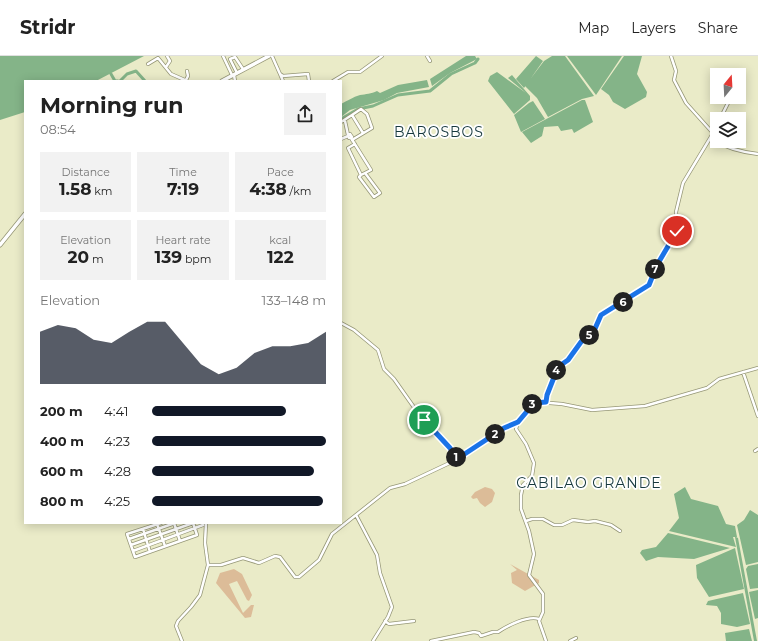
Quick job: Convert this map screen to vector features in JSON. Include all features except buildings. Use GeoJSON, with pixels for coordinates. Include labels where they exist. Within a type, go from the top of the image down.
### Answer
{"type":"FeatureCollection","features":[{"type":"Feature","properties":{"kind":"main road"},"geometry":{"type":"LineString","coordinates":[[224,80],[261,58],[271,56]]}},
{"type":"Feature","properties":{"kind":"main road"},"geometry":{"type":"LineString","coordinates":[[0,245],[24,215]]}},
{"type":"Feature","properties":{"kind":"street"},"geometry":{"type":"LineString","coordinates":[[166,68],[170,61],[167,56]]}},
{"type":"Feature","properties":{"kind":"street"},"geometry":{"type":"LineString","coordinates":[[224,56],[234,74]]}},
{"type":"Feature","properties":{"kind":"street"},"geometry":{"type":"LineString","coordinates":[[271,56],[283,80]]}},
{"type":"Feature","properties":{"kind":"street"},"geometry":{"type":"LineString","coordinates":[[335,80],[348,72],[360,72],[382,56]]}},
{"type":"Feature","properties":{"kind":"street"},"geometry":{"type":"LineString","coordinates":[[427,56],[430,61]]}},
{"type":"Feature","properties":{"kind":"street"},"geometry":{"type":"LineString","coordinates":[[671,56],[676,71],[674,80],[686,103],[710,130]]}},
{"type":"Feature","properties":{"kind":"street"},"geometry":{"type":"LineString","coordinates":[[235,80],[230,59],[235,57],[243,70]]}},
{"type":"Feature","properties":{"kind":"street"},"geometry":{"type":"LineString","coordinates":[[148,64],[158,58],[172,76],[183,80]]}},
{"type":"Feature","properties":{"kind":"street"},"geometry":{"type":"LineString","coordinates":[[186,80],[188,76],[187,71]]}},
{"type":"Feature","properties":{"kind":"street"},"geometry":{"type":"LineString","coordinates":[[280,74],[284,76],[308,74],[309,80]]}},
{"type":"Feature","properties":{"kind":"street"},"geometry":{"type":"LineString","coordinates":[[342,139],[350,137],[363,133],[372,128],[367,114],[361,109],[343,121],[350,137],[371,170],[361,175]]}},
{"type":"Feature","properties":{"kind":"street"},"geometry":{"type":"LineString","coordinates":[[352,115],[363,133]]}},
{"type":"Feature","properties":{"kind":"street"},"geometry":{"type":"LineString","coordinates":[[546,402],[547,395],[558,367],[568,360],[581,342],[594,331],[601,315],[651,282],[657,265],[677,231],[676,212],[683,183],[710,141]]}},
{"type":"Feature","properties":{"kind":"street"},"geometry":{"type":"LineString","coordinates":[[355,144],[348,148],[361,175],[360,177],[374,197],[380,193],[365,173]]}},
{"type":"Feature","properties":{"kind":"street"},"geometry":{"type":"LineString","coordinates":[[729,148],[740,152],[758,154]]}},
{"type":"Feature","properties":{"kind":"street"},"geometry":{"type":"LineString","coordinates":[[342,324],[354,330],[378,350],[384,369],[394,379],[418,413],[450,448],[457,459]]}},
{"type":"Feature","properties":{"kind":"street"},"geometry":{"type":"LineString","coordinates":[[546,641],[539,619],[543,612],[544,597],[542,591],[528,574],[534,554],[521,509],[521,492],[523,485],[532,476],[533,460],[516,429],[518,422],[534,403],[546,402],[592,410],[645,406],[707,388],[719,379],[758,368]]}},
{"type":"Feature","properties":{"kind":"street"},"geometry":{"type":"LineString","coordinates":[[744,372],[758,416]]}},
{"type":"Feature","properties":{"kind":"street"},"geometry":{"type":"LineString","coordinates":[[208,565],[221,565],[243,558],[259,563],[276,556],[280,557],[297,578],[319,560],[330,536],[390,488],[405,484],[457,459],[504,428],[518,422]]}},
{"type":"Feature","properties":{"kind":"street"},"geometry":{"type":"LineString","coordinates":[[504,428],[516,429]]}},
{"type":"Feature","properties":{"kind":"street"},"geometry":{"type":"LineString","coordinates":[[754,452],[758,449]]}},
{"type":"Feature","properties":{"kind":"street"},"geometry":{"type":"LineString","coordinates":[[356,516],[377,555],[380,573],[392,607],[373,641]]}},
{"type":"Feature","properties":{"kind":"street"},"geometry":{"type":"LineString","coordinates":[[526,522],[532,518],[544,520],[554,525],[562,525],[573,520],[588,522],[595,521],[611,525],[620,531]]}},
{"type":"Feature","properties":{"kind":"street"},"geometry":{"type":"LineString","coordinates":[[165,546],[159,529],[159,524],[127,534],[135,557],[197,535],[193,524]]}},
{"type":"Feature","properties":{"kind":"street"},"geometry":{"type":"LineString","coordinates":[[129,539],[172,524]]}},
{"type":"Feature","properties":{"kind":"street"},"geometry":{"type":"LineString","coordinates":[[174,524],[180,541]]}},
{"type":"Feature","properties":{"kind":"street"},"geometry":{"type":"LineString","coordinates":[[131,545],[190,524]]}},
{"type":"Feature","properties":{"kind":"street"},"geometry":{"type":"LineString","coordinates":[[133,550],[148,546],[204,524],[208,565],[200,595],[178,621],[176,626],[182,641]]}},
{"type":"Feature","properties":{"kind":"street"},"geometry":{"type":"LineString","coordinates":[[143,529],[150,552]]}},
{"type":"Feature","properties":{"kind":"street"},"geometry":{"type":"LineString","coordinates":[[431,641],[474,632],[481,636],[498,632],[534,617],[539,619]]}},
{"type":"Feature","properties":{"kind":"street"},"geometry":{"type":"LineString","coordinates":[[385,621],[389,624],[414,621]]}},
{"type":"Feature","properties":{"kind":"street"},"geometry":{"type":"LineString","coordinates":[[570,641],[576,638]]}},
{"type":"Feature","properties":{"kind":"shaded area"},"geometry":{"type":"Polygon","coordinates":[[[0,56],[144,56],[98,80],[24,80],[24,112],[0,120],[0,56]]]}},
{"type":"Feature","properties":{"kind":"shaded area"},"geometry":{"type":"Polygon","coordinates":[[[466,56],[475,56],[477,59],[450,73],[432,86],[430,79],[466,56]]]}},
{"type":"Feature","properties":{"kind":"shaded area"},"geometry":{"type":"Polygon","coordinates":[[[536,56],[543,61],[524,88],[516,79],[536,56]]]}},
{"type":"Feature","properties":{"kind":"shaded area"},"geometry":{"type":"Polygon","coordinates":[[[552,56],[565,56],[594,96],[582,99],[548,117],[537,98],[525,86],[544,61],[552,56]]]}},
{"type":"Feature","properties":{"kind":"shaded area"},"geometry":{"type":"Polygon","coordinates":[[[567,56],[622,56],[596,95],[567,56]]]}},
{"type":"Feature","properties":{"kind":"shaded area"},"geometry":{"type":"Polygon","coordinates":[[[624,56],[642,56],[637,74],[647,92],[646,97],[625,109],[613,102],[609,95],[601,89],[624,56]]]}},
{"type":"Feature","properties":{"kind":"shaded area"},"geometry":{"type":"Polygon","coordinates":[[[497,72],[526,93],[508,78],[512,75],[530,96],[530,100],[514,114],[488,81],[490,76],[497,72]]]}},
{"type":"Feature","properties":{"kind":"shaded area"},"geometry":{"type":"Polygon","coordinates":[[[427,80],[429,87],[397,93],[384,100],[350,110],[342,116],[342,104],[360,95],[377,91],[380,93],[398,85],[427,80]]]}},
{"type":"Feature","properties":{"kind":"shaded area"},"geometry":{"type":"Polygon","coordinates":[[[582,100],[585,100],[593,122],[574,133],[572,129],[561,131],[558,126],[544,127],[542,136],[531,143],[522,132],[582,100]]]}},
{"type":"Feature","properties":{"kind":"shaded area"},"geometry":{"type":"Polygon","coordinates":[[[533,101],[545,119],[521,132],[514,115],[533,101]]]}},
{"type":"Feature","properties":{"kind":"shaded area"},"geometry":{"type":"Polygon","coordinates":[[[485,487],[492,489],[495,493],[492,502],[485,507],[477,498],[473,499],[471,497],[475,492],[485,487]]]}},
{"type":"Feature","properties":{"kind":"shaded area"},"geometry":{"type":"Polygon","coordinates":[[[685,487],[691,499],[718,506],[726,524],[735,526],[757,641],[754,641],[735,537],[733,537],[736,547],[669,531],[679,518],[674,494],[685,487]]]}},
{"type":"Feature","properties":{"kind":"shaded area"},"geometry":{"type":"Polygon","coordinates":[[[750,510],[758,515],[758,562],[746,565],[737,525],[744,520],[750,510]]]}},
{"type":"Feature","properties":{"kind":"shaded area"},"geometry":{"type":"Polygon","coordinates":[[[668,533],[730,548],[694,559],[658,557],[646,561],[640,553],[642,550],[656,547],[668,533]]]}},
{"type":"Feature","properties":{"kind":"shaded area"},"geometry":{"type":"Polygon","coordinates":[[[735,548],[744,589],[709,597],[697,578],[696,565],[735,548]]]}},
{"type":"Feature","properties":{"kind":"shaded area"},"geometry":{"type":"Polygon","coordinates":[[[510,564],[539,580],[539,583],[525,591],[512,583],[511,573],[517,570],[510,564]]]}},
{"type":"Feature","properties":{"kind":"shaded area"},"geometry":{"type":"Polygon","coordinates":[[[758,564],[758,588],[750,589],[746,569],[748,566],[758,564]]]}},
{"type":"Feature","properties":{"kind":"shaded area"},"geometry":{"type":"Polygon","coordinates":[[[234,569],[242,574],[252,595],[249,601],[247,600],[237,581],[229,584],[243,613],[251,605],[254,605],[251,617],[245,618],[216,583],[220,573],[234,569]]]}},
{"type":"Feature","properties":{"kind":"shaded area"},"geometry":{"type":"Polygon","coordinates":[[[758,590],[758,618],[755,619],[749,592],[758,590]]]}},
{"type":"Feature","properties":{"kind":"shaded area"},"geometry":{"type":"Polygon","coordinates":[[[743,593],[750,624],[737,627],[721,624],[721,613],[717,606],[706,605],[708,601],[743,593]]]}},
{"type":"Feature","properties":{"kind":"shaded area"},"geometry":{"type":"Polygon","coordinates":[[[749,629],[752,641],[726,641],[725,633],[749,629]]]}},
{"type":"Feature","properties":{"kind":"waterway"},"geometry":{"type":"LineString","coordinates":[[342,118],[358,109],[373,106],[398,95],[430,91],[451,74],[475,63],[478,59]]}},
{"type":"Feature","properties":{"kind":"waterway"},"geometry":{"type":"LineString","coordinates":[[121,80],[127,74],[136,71],[144,80]]}},
{"type":"Feature","properties":{"kind":"waterway"},"geometry":{"type":"LineString","coordinates":[[111,74],[114,80]]}},
{"type":"Feature","properties":{"kind":"district","name":"BAROSBOS"},"geometry":{"type":"Point","coordinates":[439,132]}},
{"type":"Feature","properties":{"kind":"district","name":"CABILAO GRANDE"},"geometry":{"type":"Point","coordinates":[589,483]}},
{"type":"Feature","properties":{"kind":"route"},"geometry":{"type":"LineString","coordinates":[[424,420],[453,451],[457,459],[470,453],[504,428],[518,422],[534,403],[546,402],[547,395],[558,367],[568,360],[581,342],[594,331],[601,315],[649,285],[657,265],[677,231]]}}]}
